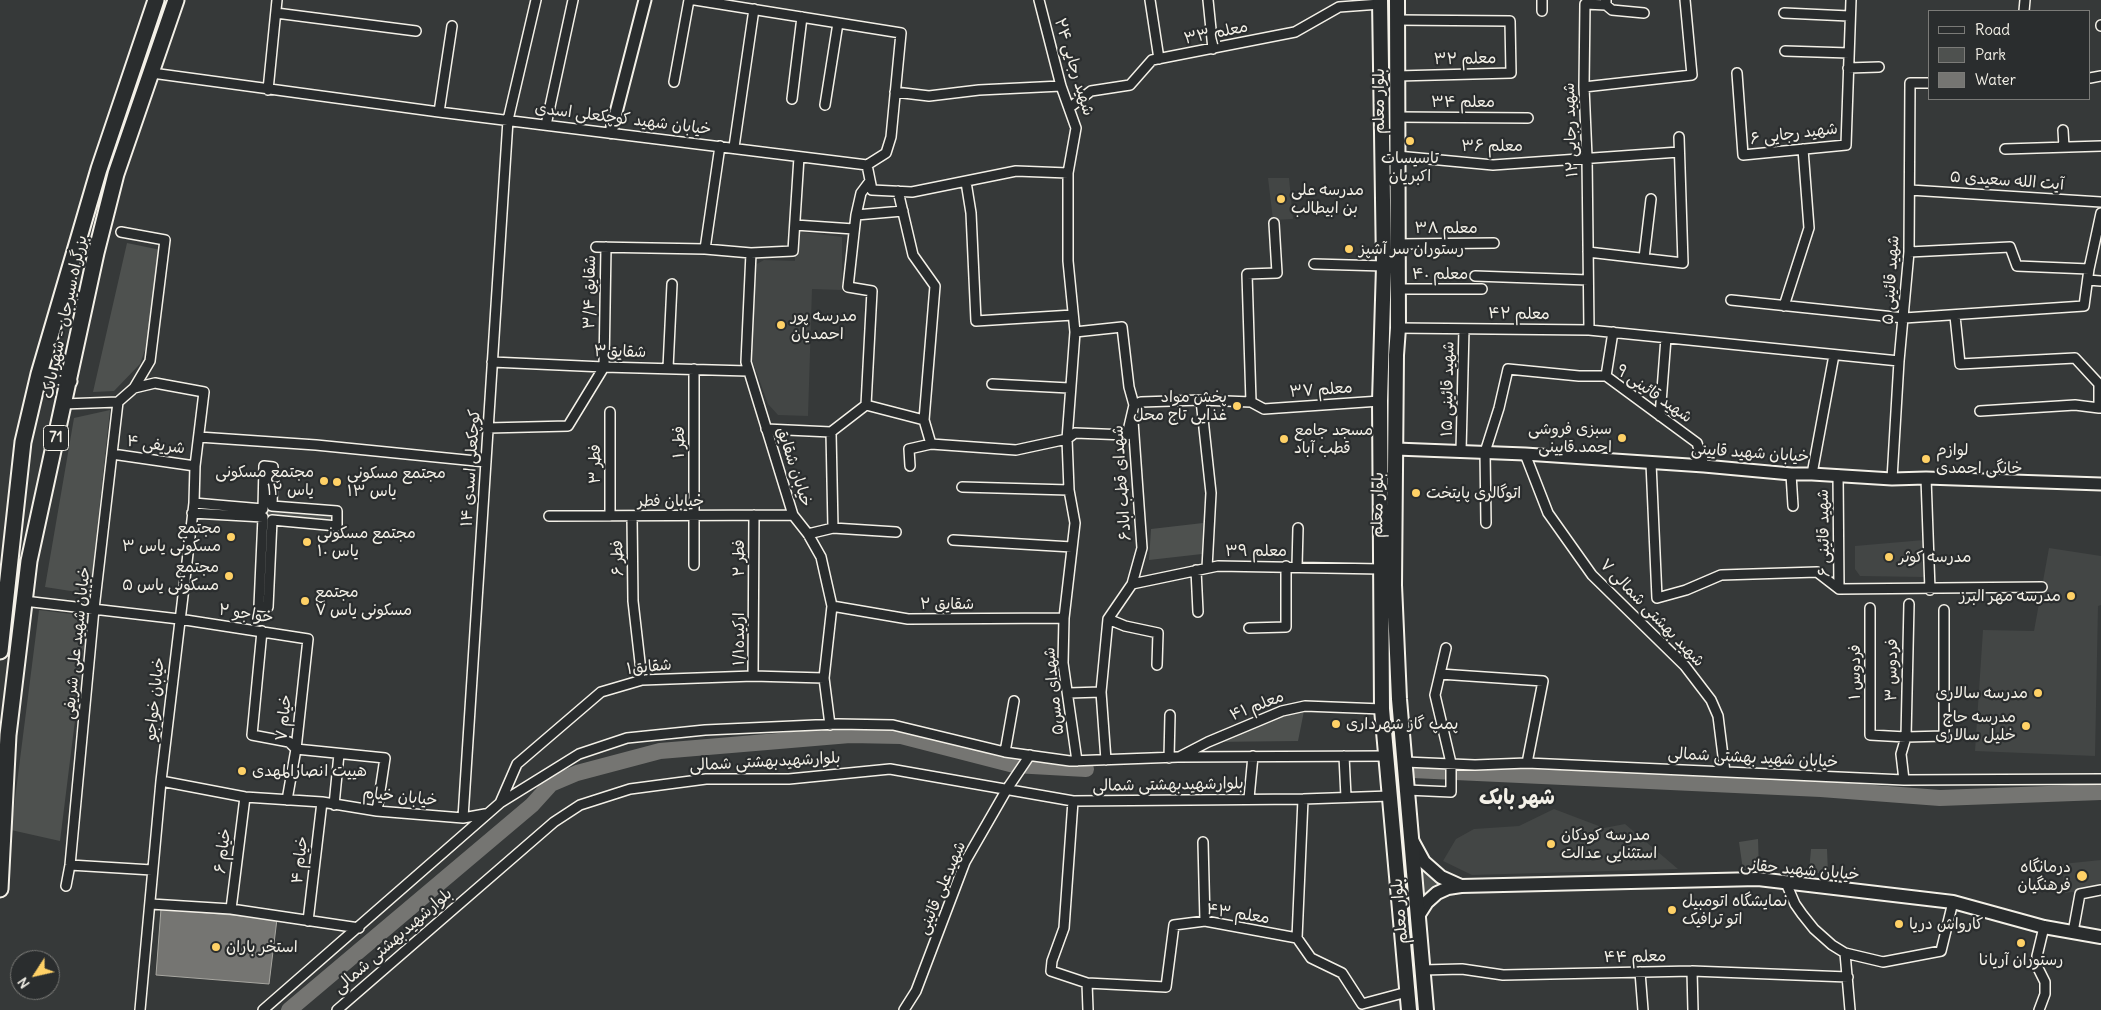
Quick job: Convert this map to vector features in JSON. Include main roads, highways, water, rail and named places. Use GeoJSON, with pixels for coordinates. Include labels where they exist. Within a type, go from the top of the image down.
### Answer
{"type":"FeatureCollection","features":[{"type":"Feature","properties":{"kind":"highway","name":"بزرگراه سیرجان - شهر بابک"},"geometry":{"type":"LineString","coordinates":[[0,651],[23,442],[39,374],[98,169],[156,0]]}},
{"type":"Feature","properties":{"kind":"highway","name":"بزرگراه سیرجان - شهر بابک"},"geometry":{"type":"LineString","coordinates":[[0,889],[8,735],[29,561],[96,253],[116,174],[176,0]]}},
{"type":"Feature","properties":{"kind":"highway"},"geometry":{"type":"LineString","coordinates":[[39,374],[69,380]]}},
{"type":"Feature","properties":{"kind":"main road","name":"بلوار معلم"},"geometry":{"type":"LineString","coordinates":[[1396,0],[1398,244],[1396,449],[1382,708],[1409,1010]]}},
{"type":"Feature","properties":{"kind":"main road","name":"بلوار معلم"},"geometry":{"type":"LineString","coordinates":[[1380,2],[1384,266],[1380,401],[1381,569],[1388,585],[1426,1010]]}},
{"type":"Feature","properties":{"kind":"main road"},"geometry":{"type":"LineString","coordinates":[[1382,357],[1396,355]]}},
{"type":"Feature","properties":{"kind":"main road"},"geometry":{"type":"LineString","coordinates":[[1412,840],[1424,862],[1441,877],[1461,886]]}},
{"type":"Feature","properties":{"kind":"main road","name":"خیابان شهید حقانی"},"geometry":{"type":"LineString","coordinates":[[1461,886],[1758,879],[1953,902],[2044,927],[2101,937]]}},
{"type":"Feature","properties":{"kind":"main road"},"geometry":{"type":"LineString","coordinates":[[1418,916],[1427,902],[1437,894],[1448,888],[1461,886]]}},
{"type":"Feature","properties":{"kind":"water","name":"استخر باران"},"geometry":{"type":"Polygon","coordinates":[[[161,909],[277,919],[269,984],[156,975],[161,909]]]}},
{"type":"Feature","properties":{"kind":"waterway"},"geometry":{"type":"LineString","coordinates":[[289,1010],[532,805],[551,784],[577,773],[660,751],[850,735],[901,736],[1014,765],[1086,769]]}},
{"type":"Feature","properties":{"kind":"waterway"},"geometry":{"type":"LineString","coordinates":[[1413,770],[1821,789],[1940,798],[2101,792]]}},
{"type":"Feature","properties":{"kind":"place","name":"تاسیسات اکبریان"},"geometry":{"type":"Point","coordinates":[1410,141]}},
{"type":"Feature","properties":{"kind":"place","name":"مدرسه علی بن ابیطالب"},"geometry":{"type":"Point","coordinates":[1281,199]}},
{"type":"Feature","properties":{"kind":"place","name":"رستوران سر آشپز"},"geometry":{"type":"Point","coordinates":[1349,249]}},
{"type":"Feature","properties":{"kind":"place","name":"مدرسه پور احمدیان"},"geometry":{"type":"Point","coordinates":[781,325]}},
{"type":"Feature","properties":{"kind":"place","name":"پخش مواد غذایی تاج محل"},"geometry":{"type":"Point","coordinates":[1237,406]}},
{"type":"Feature","properties":{"kind":"place","name":"سبزی فروشی احمد قایینی"},"geometry":{"type":"Point","coordinates":[1622,438]}},
{"type":"Feature","properties":{"kind":"place","name":"مسجد جامع قطب آباد"},"geometry":{"type":"Point","coordinates":[1284,439]}},
{"type":"Feature","properties":{"kind":"place","name":"لوازم خانگی احمدی"},"geometry":{"type":"Point","coordinates":[1926,459]}},
{"type":"Feature","properties":{"kind":"place","name":"مجتمع مسکونی یاس ۱۲"},"geometry":{"type":"Point","coordinates":[324,481]}},
{"type":"Feature","properties":{"kind":"place","name":"مجتمع مسکونی یاس ۱۳"},"geometry":{"type":"Point","coordinates":[337,482]}},
{"type":"Feature","properties":{"kind":"place","name":"اتوگالری پایتخت"},"geometry":{"type":"Point","coordinates":[1416,493]}},
{"type":"Feature","properties":{"kind":"place","name":"مجتمع مسکونی یاس ۳"},"geometry":{"type":"Point","coordinates":[231,537]}},
{"type":"Feature","properties":{"kind":"place","name":"مجتمع مسکونی یاس ۱۰"},"geometry":{"type":"Point","coordinates":[307,542]}},
{"type":"Feature","properties":{"kind":"place","name":"مدرسه کوثر"},"geometry":{"type":"Point","coordinates":[1889,557]}},
{"type":"Feature","properties":{"kind":"place","name":"مجتمع مسکونی یاس ۵"},"geometry":{"type":"Point","coordinates":[229,576]}},
{"type":"Feature","properties":{"kind":"place","name":"مدرسه مهر البرز"},"geometry":{"type":"Point","coordinates":[2071,596]}},
{"type":"Feature","properties":{"kind":"place","name":"مجتمع مسکونی یاس ۷"},"geometry":{"type":"Point","coordinates":[305,601]}},
{"type":"Feature","properties":{"kind":"place","name":"مدرسه سالاری"},"geometry":{"type":"Point","coordinates":[2038,693]}},
{"type":"Feature","properties":{"kind":"place","name":"پمپ گاز شهرداری"},"geometry":{"type":"Point","coordinates":[1336,724]}},
{"type":"Feature","properties":{"kind":"place","name":"مدرسه حاج خلیل سالاری"},"geometry":{"type":"Point","coordinates":[2026,726]}},
{"type":"Feature","properties":{"kind":"place","name":"هییت انصارالمهدی"},"geometry":{"type":"Point","coordinates":[242,771]}},
{"type":"Feature","properties":{"kind":"place","name":"مدرسه کودکان استثنایی عدالت"},"geometry":{"type":"Point","coordinates":[1551,844]}},
{"type":"Feature","properties":{"kind":"place","name":"درمانگاه فرهنگیان"},"geometry":{"type":"Point","coordinates":[2082,876]}},
{"type":"Feature","properties":{"kind":"place","name":"نمایشگاه اتومبیل اتو ترافیک"},"geometry":{"type":"Point","coordinates":[1672,910]}},
{"type":"Feature","properties":{"kind":"place","name":"کارواش دریا"},"geometry":{"type":"Point","coordinates":[1899,924]}},
{"type":"Feature","properties":{"kind":"place","name":"رستوران آریانا"},"geometry":{"type":"Point","coordinates":[2021,943]}},
{"type":"Feature","properties":{"kind":"place","name":"استخر باران"},"geometry":{"type":"Point","coordinates":[216,947]}},
{"type":"Feature","properties":{"kind":"district","name":"شهر بابک"},"geometry":{"type":"Point","coordinates":[1517,798]}}]}
